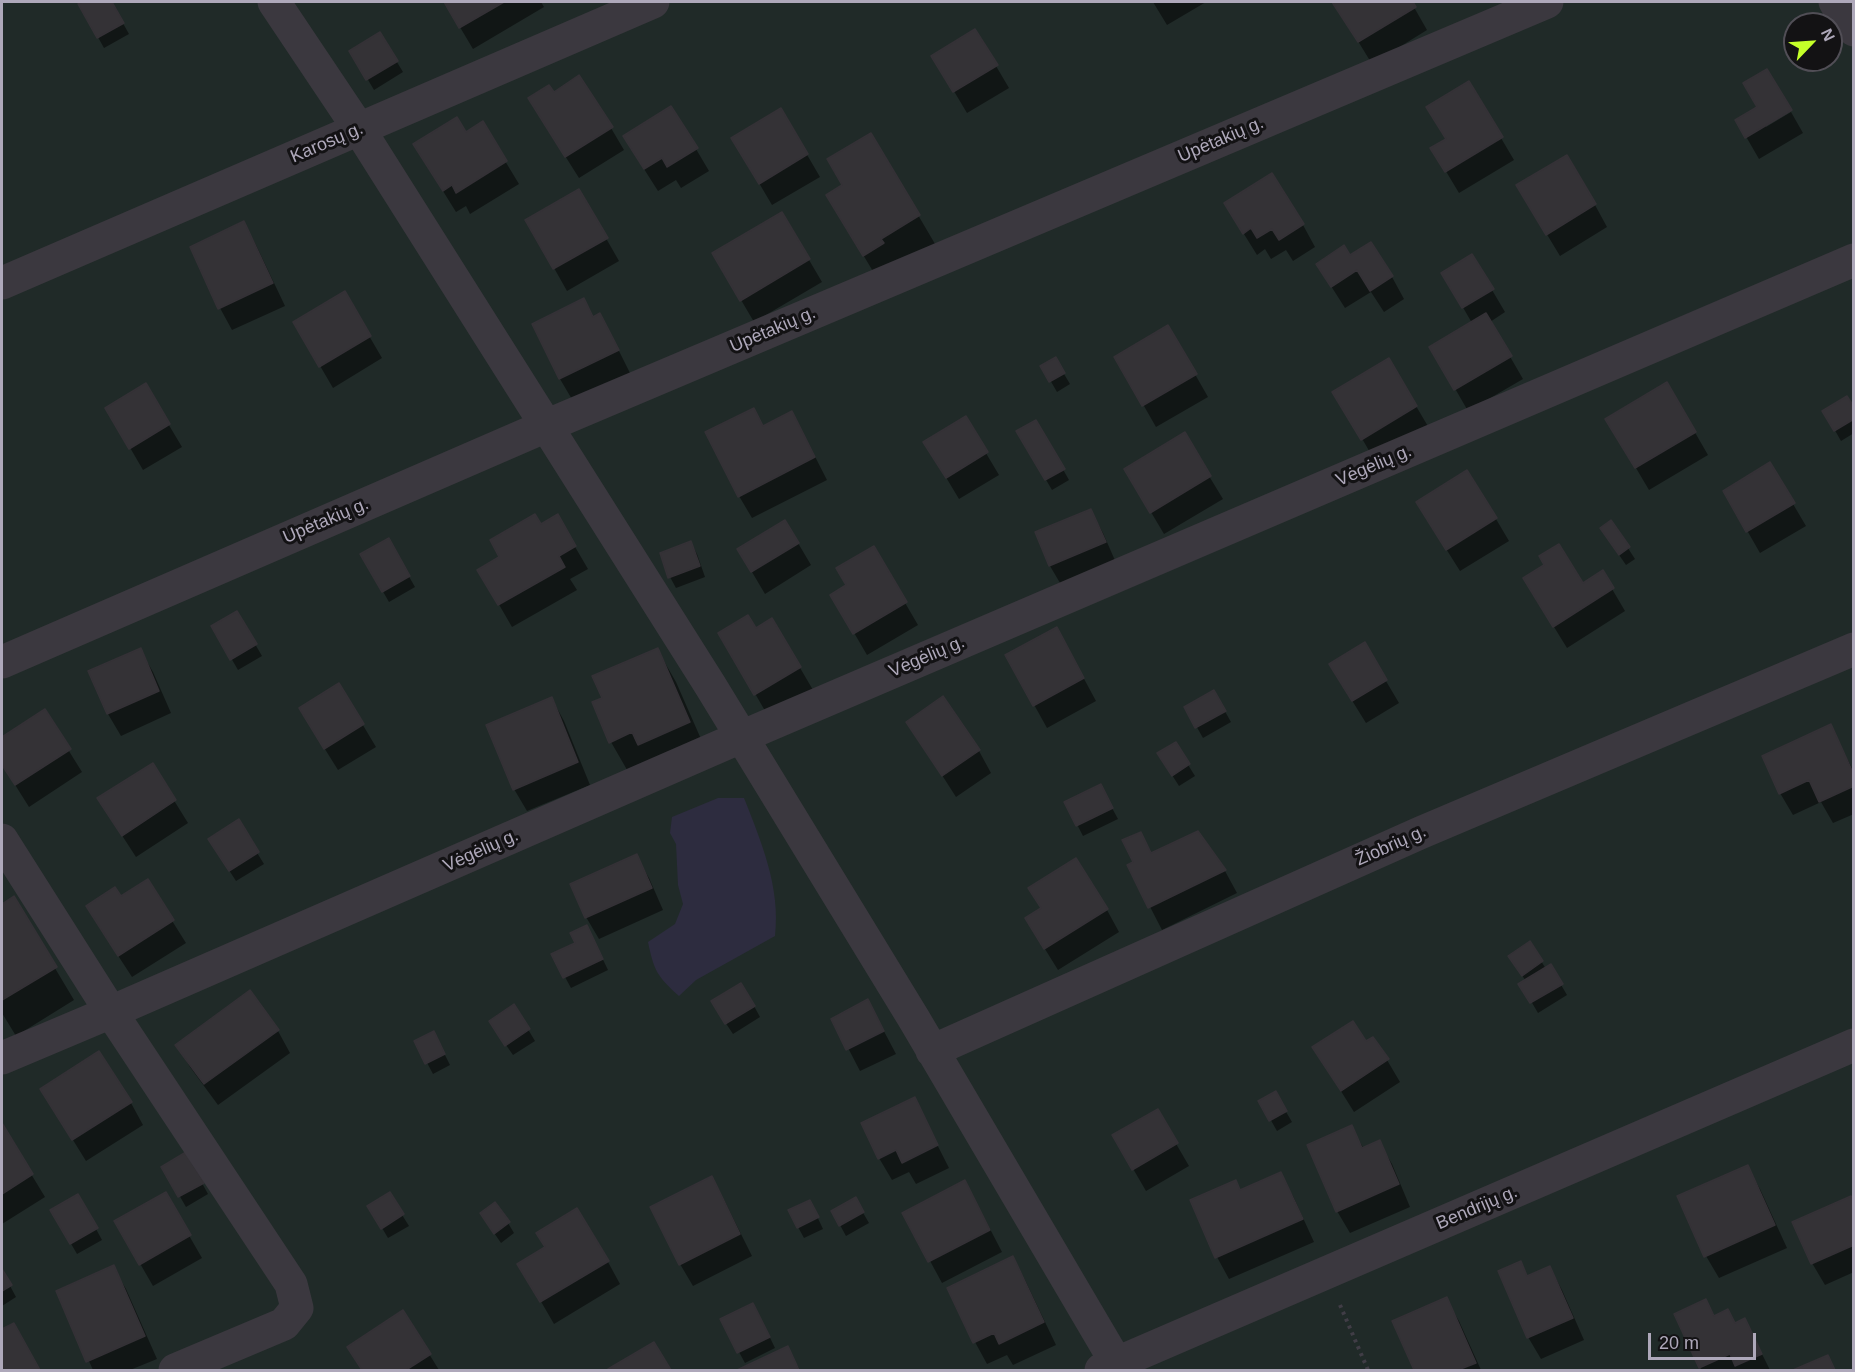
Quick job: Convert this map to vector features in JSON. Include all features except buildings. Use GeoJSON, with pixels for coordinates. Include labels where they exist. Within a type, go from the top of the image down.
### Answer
{"type":"FeatureCollection","features":[{"type":"Feature","properties":{"kind":"street"},"geometry":{"type":"LineString","coordinates":[[274,2],[359,129],[741,737],[932,1051],[1109,1367]]}},
{"type":"Feature","properties":{"kind":"street","name":"Karosų g."},"geometry":{"type":"LineString","coordinates":[[2,283],[653,2]]}},
{"type":"Feature","properties":{"kind":"street","name":"Upėtakių g."},"geometry":{"type":"LineString","coordinates":[[2,662],[546,426],[1546,2]]}},
{"type":"Feature","properties":{"kind":"street"},"geometry":{"type":"LineString","coordinates":[[1835,2],[1854,30]]}},
{"type":"Feature","properties":{"kind":"street","name":"Vėgėlių g."},"geometry":{"type":"LineString","coordinates":[[2,1058],[741,737],[1854,260]]}},
{"type":"Feature","properties":{"kind":"street","name":"Žiobrių g."},"geometry":{"type":"LineString","coordinates":[[932,1051],[1420,833],[1854,649]]}},
{"type":"Feature","properties":{"kind":"street"},"geometry":{"type":"LineString","coordinates":[[2,840],[111,1012],[291,1284],[297,1308],[284,1324],[175,1371]]}},
{"type":"Feature","properties":{"kind":"street","name":"Bendrijų g."},"geometry":{"type":"LineString","coordinates":[[1109,1367],[1854,1045]]}},
{"type":"Feature","properties":{"kind":"path"},"geometry":{"type":"LineString","coordinates":[[1327,1273],[1368,1371]]}},
{"type":"Feature","properties":{"kind":"shaded area"},"geometry":{"type":"Polygon","coordinates":[[[2,2],[1853,2],[1853,1370],[2,1370],[2,2]]]}},
{"type":"Feature","properties":{"kind":"shaded area"},"geometry":{"type":"Polygon","coordinates":[[[718,798],[744,798],[768,865],[775,900],[775,936],[696,980],[679,996],[658,972],[652,960],[648,942],[675,924],[683,904],[678,885],[676,844],[670,833],[672,817],[718,798]]]}}]}
